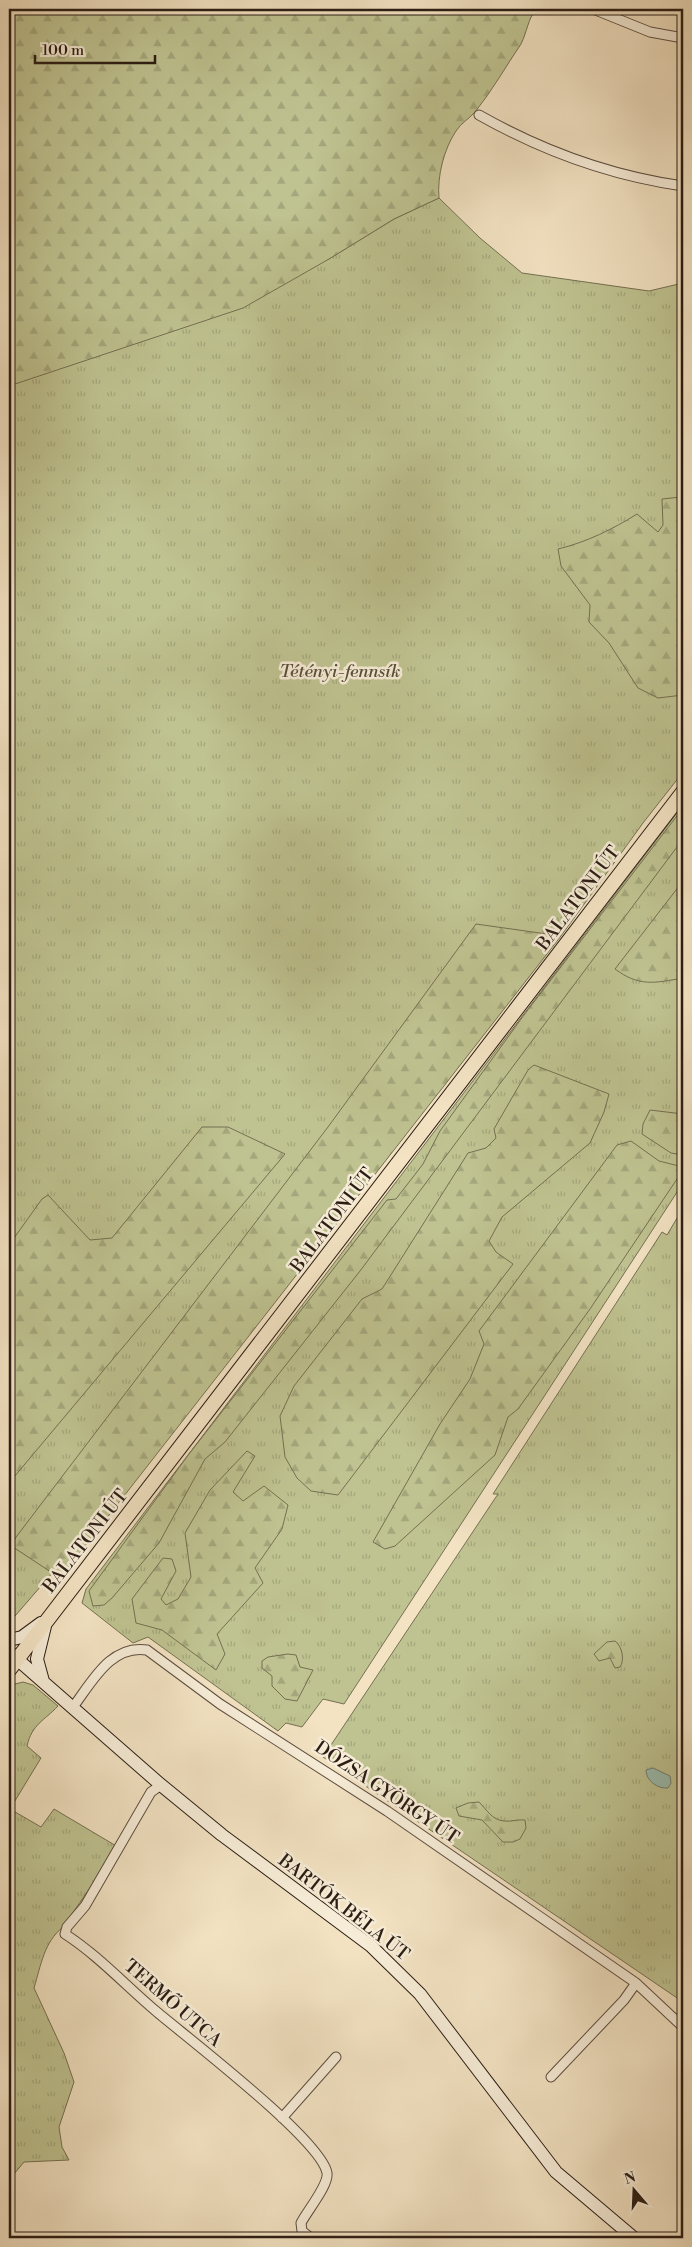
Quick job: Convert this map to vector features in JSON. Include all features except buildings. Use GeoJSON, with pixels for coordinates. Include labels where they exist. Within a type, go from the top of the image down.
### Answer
{"type":"FeatureCollection","features":[{"type":"Feature","properties":{"kind":"main road","name":"BALATONI ÚT"},"geometry":{"type":"LineString","coordinates":[[11,1661],[142,1498],[683,792]]}},
{"type":"Feature","properties":{"kind":"street"},"geometry":{"type":"LineString","coordinates":[[593,9],[650,32],[683,38]]}},
{"type":"Feature","properties":{"kind":"street"},"geometry":{"type":"LineString","coordinates":[[478,115],[502,128],[562,154],[643,180],[683,186]]}},
{"type":"Feature","properties":{"kind":"street"},"geometry":{"type":"LineString","coordinates":[[9,1640],[22,1637],[48,1616]]}},
{"type":"Feature","properties":{"kind":"street"},"geometry":{"type":"LineString","coordinates":[[43,1681],[36,1659],[48,1616]]}},
{"type":"Feature","properties":{"kind":"street","name":"DÓZSA GYÖRGY ÚT"},"geometry":{"type":"LineString","coordinates":[[73,1707],[114,1656],[137,1648],[147,1650],[220,1704],[387,1811],[636,1984],[683,2027]]}},
{"type":"Feature","properties":{"kind":"street","name":"BARTÓK BÉLA ÚT"},"geometry":{"type":"LineString","coordinates":[[11,1661],[43,1681],[160,1785],[222,1835],[372,1946],[396,1968],[420,1994],[556,2172],[634,2238]]}},
{"type":"Feature","properties":{"kind":"street","name":"TERMŐ UTCA"},"geometry":{"type":"LineString","coordinates":[[160,1785],[151,1792],[90,1899],[67,1927],[65,1934],[91,1952],[156,2011],[282,2118],[309,2145],[326,2167],[328,2176],[324,2186],[301,2223],[302,2231],[311,2238]]}},
{"type":"Feature","properties":{"kind":"street"},"geometry":{"type":"LineString","coordinates":[[551,2078],[624,2000],[636,1984]]}},
{"type":"Feature","properties":{"kind":"street"},"geometry":{"type":"LineString","coordinates":[[282,2118],[336,2057]]}},
{"type":"Feature","properties":{"kind":"green space"},"geometry":{"type":"Polygon","coordinates":[[[9,9],[536,9],[521,44],[499,78],[475,112],[460,126],[452,138],[440,172],[439,198],[394,219],[243,308],[9,386],[9,9]]]}},
{"type":"Feature","properties":{"kind":"green space","name":"Tétényi-fennsík"},"geometry":{"type":"Polygon","coordinates":[[[439,198],[480,238],[522,273],[649,291],[683,283],[683,772],[643,823],[561,936],[555,935],[118,1497],[9,1623],[9,386],[329,259],[394,219],[439,198]]]}},
{"type":"Feature","properties":{"kind":"green space"},"geometry":{"type":"Polygon","coordinates":[[[683,498],[683,695],[658,698],[638,688],[609,643],[589,622],[590,605],[561,566],[558,549],[579,543],[619,525],[637,514],[658,532],[663,525],[662,499],[683,498]]]}},
{"type":"Feature","properties":{"kind":"green space"},"geometry":{"type":"Polygon","coordinates":[[[683,805],[683,1183],[344,1704],[323,1699],[302,1727],[286,1723],[278,1731],[148,1637],[133,1643],[82,1603],[86,1589],[683,805]]]}},
{"type":"Feature","properties":{"kind":"green space"},"geometry":{"type":"Polygon","coordinates":[[[683,808],[683,839],[360,1271],[225,1442],[205,1459],[159,1543],[112,1598],[104,1605],[93,1606],[89,1591],[189,1454],[387,1200],[396,1199],[423,1164],[440,1131],[524,1015],[683,808]]]}},
{"type":"Feature","properties":{"kind":"green space"},"geometry":{"type":"Polygon","coordinates":[[[683,881],[683,978],[656,982],[640,981],[632,979],[615,969],[683,881]]]}},
{"type":"Feature","properties":{"kind":"green space"},"geometry":{"type":"Polygon","coordinates":[[[476,924],[561,936],[60,1578],[10,1545],[328,1127],[476,924]]]}},
{"type":"Feature","properties":{"kind":"green space"},"geometry":{"type":"Polygon","coordinates":[[[534,1065],[609,1094],[604,1112],[590,1143],[502,1217],[489,1241],[496,1252],[513,1264],[338,1495],[311,1491],[297,1478],[285,1457],[280,1416],[294,1386],[362,1299],[382,1289],[468,1153],[486,1148],[496,1138],[494,1129],[528,1070],[534,1065]]]}},
{"type":"Feature","properties":{"kind":"green space"},"geometry":{"type":"Polygon","coordinates":[[[650,1110],[683,1114],[683,1155],[671,1153],[642,1134],[643,1124],[650,1110]]]}},
{"type":"Feature","properties":{"kind":"green space"},"geometry":{"type":"Polygon","coordinates":[[[202,1127],[228,1127],[285,1154],[9,1483],[9,1245],[42,1199],[48,1195],[90,1240],[112,1238],[202,1127]]]}},
{"type":"Feature","properties":{"kind":"green space"},"geometry":{"type":"Polygon","coordinates":[[[631,1141],[659,1161],[683,1167],[683,1170],[590,1309],[518,1409],[508,1417],[495,1455],[395,1546],[385,1549],[373,1542],[440,1424],[470,1379],[484,1344],[479,1331],[617,1145],[631,1141]]]}},
{"type":"Feature","properties":{"kind":"green space"},"geometry":{"type":"Polygon","coordinates":[[[683,1208],[683,2002],[323,1757],[498,1494],[493,1494],[662,1232],[667,1235],[683,1208]]]}},
{"type":"Feature","properties":{"kind":"green space"},"geometry":{"type":"Polygon","coordinates":[[[247,1451],[255,1456],[233,1492],[243,1501],[264,1486],[288,1505],[282,1529],[255,1568],[263,1583],[217,1634],[225,1654],[216,1670],[162,1630],[136,1623],[132,1599],[163,1558],[172,1559],[176,1571],[161,1599],[166,1605],[178,1599],[191,1577],[185,1533],[210,1490],[247,1451]]]}},
{"type":"Feature","properties":{"kind":"green space"},"geometry":{"type":"Polygon","coordinates":[[[615,1641],[621,1650],[622,1664],[620,1667],[615,1668],[610,1658],[599,1661],[594,1654],[607,1642],[615,1641]]]}},
{"type":"Feature","properties":{"kind":"green space"},"geometry":{"type":"Polygon","coordinates":[[[288,1654],[296,1655],[300,1667],[313,1670],[297,1701],[285,1699],[272,1686],[272,1676],[262,1668],[262,1661],[268,1657],[288,1654]]]}},
{"type":"Feature","properties":{"kind":"green space"},"geometry":{"type":"Polygon","coordinates":[[[23,1682],[33,1685],[58,1706],[39,1723],[29,1739],[27,1746],[41,1758],[10,1809],[41,1827],[54,1809],[118,1847],[63,1927],[51,1940],[44,1954],[34,1988],[64,2053],[74,2082],[59,2127],[62,2147],[69,2160],[24,2162],[9,2180],[9,1688],[11,1685],[23,1682]]]}},
{"type":"Feature","properties":{"kind":"green space"},"geometry":{"type":"Polygon","coordinates":[[[479,1802],[496,1819],[507,1821],[525,1820],[526,1828],[520,1839],[513,1842],[503,1842],[482,1820],[459,1816],[456,1808],[468,1803],[479,1802]]]}},
{"type":"Feature","properties":{"kind":"shaded area"},"geometry":{"type":"Polygon","coordinates":[[[653,1768],[670,1776],[671,1783],[668,1788],[660,1787],[650,1781],[646,1770],[653,1768]]]}}]}
